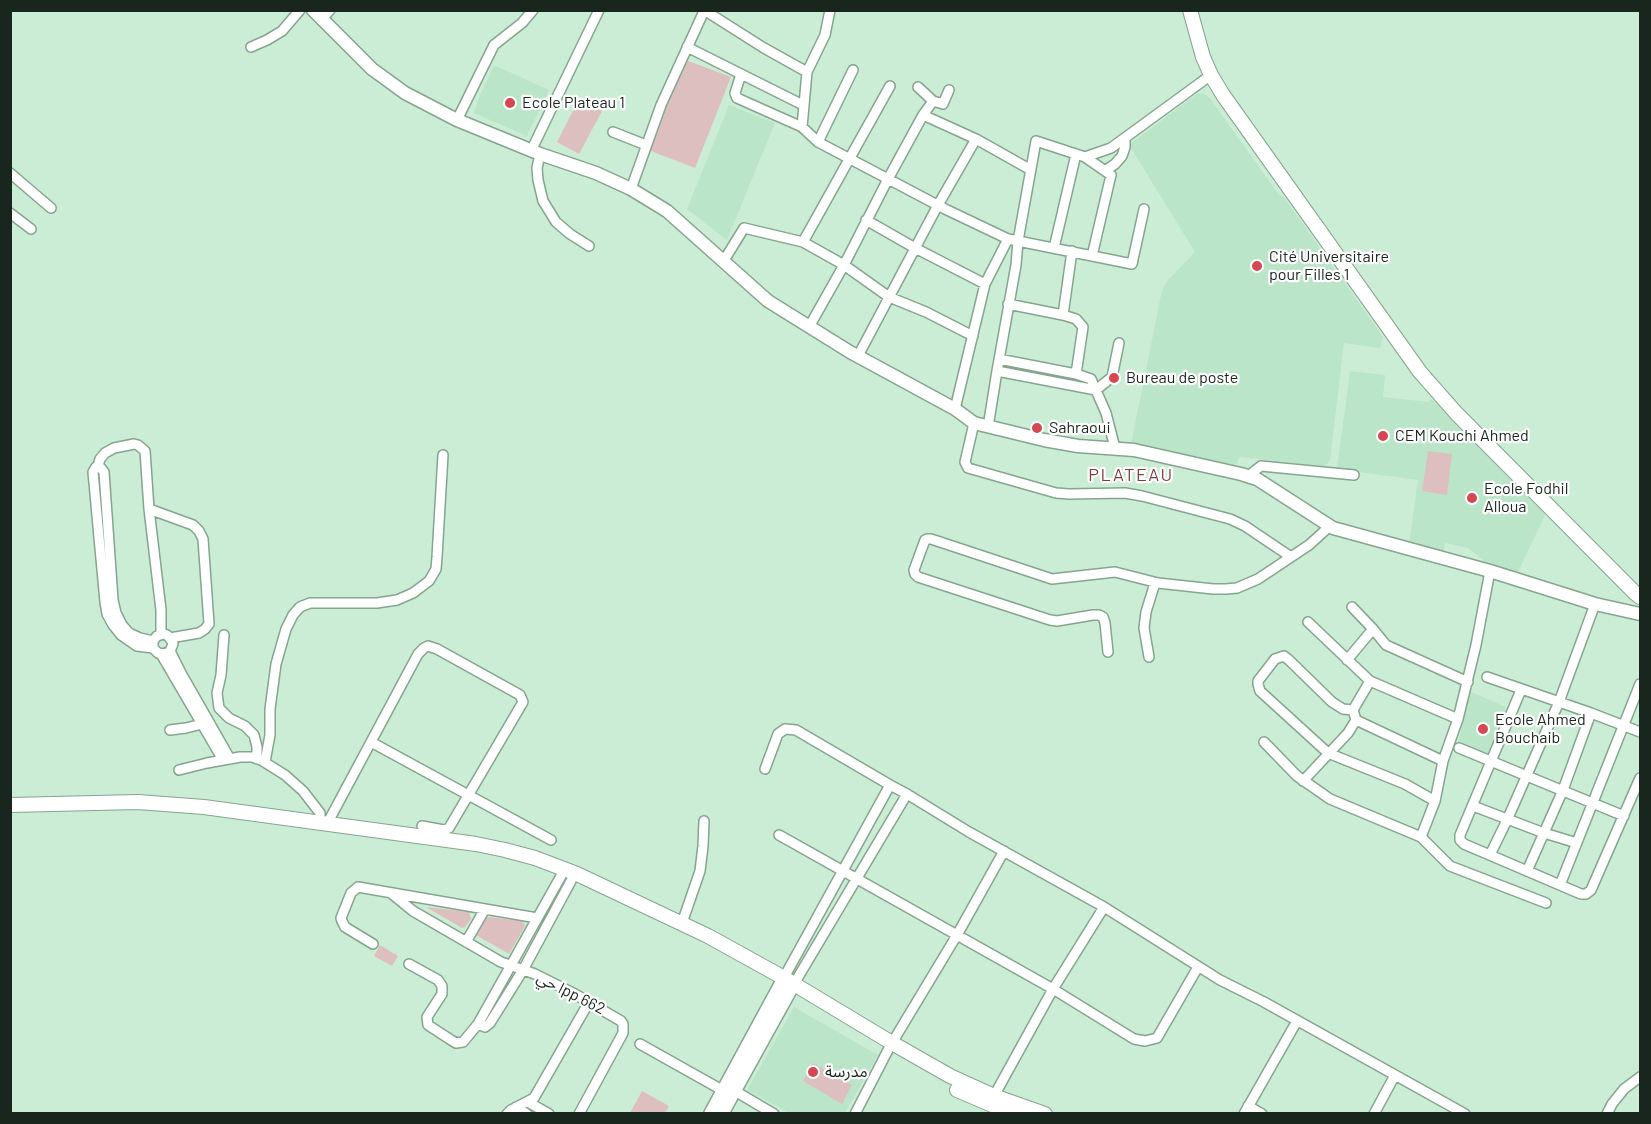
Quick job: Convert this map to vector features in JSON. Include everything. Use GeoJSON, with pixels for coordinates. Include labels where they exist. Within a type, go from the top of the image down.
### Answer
{"type":"FeatureCollection","features":[{"type":"Feature","properties":{"kind":"main road"},"geometry":{"type":"LineString","coordinates":[[1190,10],[1210,75],[1420,372],[1456,413],[1639,598]]}},
{"type":"Feature","properties":{"kind":"main road"},"geometry":{"type":"LineString","coordinates":[[10,805],[138,802],[204,807],[476,844],[520,854],[563,868],[682,923],[890,1046],[953,1088],[1013,1113]]}},
{"type":"Feature","properties":{"kind":"main road"},"geometry":{"type":"LineString","coordinates":[[10,814],[126,812],[221,816],[491,855],[566,878],[665,923],[787,984]]}},
{"type":"Feature","properties":{"kind":"main road"},"geometry":{"type":"LineString","coordinates":[[890,1046],[994,1096],[1045,1113]]}},
{"type":"Feature","properties":{"kind":"street"},"geometry":{"type":"LineString","coordinates":[[251,47],[282,31],[300,10]]}},
{"type":"Feature","properties":{"kind":"street"},"geometry":{"type":"LineString","coordinates":[[330,10],[317,15],[372,69],[405,93],[457,120],[596,173],[631,189],[667,211],[768,301],[858,357],[955,409],[974,423],[1078,446],[1134,450],[1248,476],[1257,479],[1330,526],[1490,571],[1595,604],[1641,614]]}},
{"type":"Feature","properties":{"kind":"street"},"geometry":{"type":"LineString","coordinates":[[457,120],[494,45],[522,23],[533,10]]}},
{"type":"Feature","properties":{"kind":"street"},"geometry":{"type":"LineString","coordinates":[[589,246],[556,222],[543,201],[538,180],[536,152],[599,10]]}},
{"type":"Feature","properties":{"kind":"street"},"geometry":{"type":"LineString","coordinates":[[802,127],[807,72],[825,35],[830,10]]}},
{"type":"Feature","properties":{"kind":"street"},"geometry":{"type":"LineString","coordinates":[[631,189],[661,105],[704,11],[807,72]]}},
{"type":"Feature","properties":{"kind":"street"},"geometry":{"type":"LineString","coordinates":[[687,47],[803,105]]}},
{"type":"Feature","properties":{"kind":"street"},"geometry":{"type":"LineString","coordinates":[[818,142],[854,70]]}},
{"type":"Feature","properties":{"kind":"street"},"geometry":{"type":"LineString","coordinates":[[741,74],[735,93],[737,98],[802,127],[818,142],[849,159],[938,205],[1013,240],[1132,264],[1144,209]]}},
{"type":"Feature","properties":{"kind":"street"},"geometry":{"type":"LineString","coordinates":[[1081,155],[1111,148],[1210,75]]}},
{"type":"Feature","properties":{"kind":"street"},"geometry":{"type":"LineString","coordinates":[[803,242],[890,86]]}},
{"type":"Feature","properties":{"kind":"street"},"geometry":{"type":"LineString","coordinates":[[918,87],[933,101],[942,104],[949,90]]}},
{"type":"Feature","properties":{"kind":"street"},"geometry":{"type":"LineString","coordinates":[[809,327],[844,265],[888,178],[933,101]]}},
{"type":"Feature","properties":{"kind":"street"},"geometry":{"type":"LineString","coordinates":[[923,116],[976,139],[1031,170]]}},
{"type":"Feature","properties":{"kind":"street"},"geometry":{"type":"LineString","coordinates":[[613,132],[646,146]]}},
{"type":"Feature","properties":{"kind":"street"},"geometry":{"type":"LineString","coordinates":[[858,357],[938,205],[976,139]]}},
{"type":"Feature","properties":{"kind":"street"},"geometry":{"type":"LineString","coordinates":[[1105,171],[1122,156],[1125,139]]}},
{"type":"Feature","properties":{"kind":"street"},"geometry":{"type":"LineString","coordinates":[[955,409],[985,284],[1013,240],[1036,141],[1081,155],[1111,175],[1092,256]]}},
{"type":"Feature","properties":{"kind":"street"},"geometry":{"type":"LineString","coordinates":[[1054,248],[1081,155]]}},
{"type":"Feature","properties":{"kind":"street"},"geometry":{"type":"LineString","coordinates":[[10,173],[51,208]]}},
{"type":"Feature","properties":{"kind":"street"},"geometry":{"type":"LineString","coordinates":[[10,213],[31,229]]}},
{"type":"Feature","properties":{"kind":"street"},"geometry":{"type":"LineString","coordinates":[[866,220],[985,284]]}},
{"type":"Feature","properties":{"kind":"street"},"geometry":{"type":"LineString","coordinates":[[723,262],[744,228],[803,242],[844,265],[889,297],[926,312],[973,336]]}},
{"type":"Feature","properties":{"kind":"street"},"geometry":{"type":"LineString","coordinates":[[988,427],[1016,265],[1013,240]]}},
{"type":"Feature","properties":{"kind":"street"},"geometry":{"type":"LineString","coordinates":[[1064,315],[1072,251]]}},
{"type":"Feature","properties":{"kind":"street"},"geometry":{"type":"LineString","coordinates":[[1008,304],[1076,319],[1083,327],[1076,374]]}},
{"type":"Feature","properties":{"kind":"street"},"geometry":{"type":"LineString","coordinates":[[997,371],[1096,390],[1112,377],[1119,343]]}},
{"type":"Feature","properties":{"kind":"street"},"geometry":{"type":"LineString","coordinates":[[999,358],[1090,379],[1106,413],[1115,448]]}},
{"type":"Feature","properties":{"kind":"street"},"geometry":{"type":"LineString","coordinates":[[974,423],[965,462],[968,468],[1056,493],[1125,493],[1230,519],[1291,556]]}},
{"type":"Feature","properties":{"kind":"street"},"geometry":{"type":"LineString","coordinates":[[149,509],[193,525],[200,531],[203,539],[209,624],[199,633],[161,644],[140,638],[126,630],[108,595],[104,472],[98,466],[102,456],[110,449],[134,444],[142,447],[146,455],[149,509],[161,610],[161,644],[226,759]]}},
{"type":"Feature","properties":{"kind":"street"},"geometry":{"type":"LineString","coordinates":[[261,760],[270,735],[270,709],[276,664],[286,629],[300,607],[310,603],[377,603],[397,600],[413,593],[432,576],[436,569],[443,455]]}},
{"type":"Feature","properties":{"kind":"street"},"geometry":{"type":"LineString","coordinates":[[1248,476],[1262,466],[1354,475]]}},
{"type":"Feature","properties":{"kind":"street"},"geometry":{"type":"LineString","coordinates":[[1108,652],[1105,623],[1103,617],[1099,615],[1058,621],[1050,620],[918,577],[914,570],[925,540],[932,540],[1052,579],[1115,572],[1155,583],[1213,589],[1237,588],[1258,579],[1309,545],[1330,526]]}},
{"type":"Feature","properties":{"kind":"street"},"geometry":{"type":"LineString","coordinates":[[1421,837],[1435,801],[1443,761],[1468,682],[1490,571]]}},
{"type":"Feature","properties":{"kind":"street"},"geometry":{"type":"LineString","coordinates":[[1149,657],[1144,628],[1146,612],[1155,583]]}},
{"type":"Feature","properties":{"kind":"street"},"geometry":{"type":"LineString","coordinates":[[1490,855],[1558,702],[1595,604]]}},
{"type":"Feature","properties":{"kind":"street"},"geometry":{"type":"LineString","coordinates":[[1352,607],[1386,645],[1468,682]]}},
{"type":"Feature","properties":{"kind":"street"},"geometry":{"type":"LineString","coordinates":[[1308,622],[1370,681],[1458,719]]}},
{"type":"Feature","properties":{"kind":"street"},"geometry":{"type":"LineString","coordinates":[[1347,660],[1373,629]]}},
{"type":"Feature","properties":{"kind":"street"},"geometry":{"type":"LineString","coordinates":[[224,635],[218,693],[219,708],[229,718],[244,726],[254,735],[261,760]]}},
{"type":"Feature","properties":{"kind":"street"},"geometry":{"type":"LineString","coordinates":[[323,824],[371,742],[418,654],[424,648],[433,647],[520,695],[523,700],[449,828],[444,830],[422,826]]}},
{"type":"Feature","properties":{"kind":"street"},"geometry":{"type":"LineString","coordinates":[[1435,801],[1405,784],[1328,753],[1260,690],[1258,681],[1275,659],[1284,656],[1332,702],[1443,761]]}},
{"type":"Feature","properties":{"kind":"street"},"geometry":{"type":"LineString","coordinates":[[1487,677],[1641,732]]}},
{"type":"Feature","properties":{"kind":"street"},"geometry":{"type":"LineString","coordinates":[[1303,781],[1348,733],[1370,681]]}},
{"type":"Feature","properties":{"kind":"street"},"geometry":{"type":"LineString","coordinates":[[1560,885],[1641,684]]}},
{"type":"Feature","properties":{"kind":"street"},"geometry":{"type":"LineString","coordinates":[[1521,690],[1460,835],[1464,844],[1581,894],[1586,894],[1590,892],[1641,778]]}},
{"type":"Feature","properties":{"kind":"street"},"geometry":{"type":"LineString","coordinates":[[190,696],[202,724],[226,759]]}},
{"type":"Feature","properties":{"kind":"street"},"geometry":{"type":"LineString","coordinates":[[1527,871],[1563,790],[1591,713]]}},
{"type":"Feature","properties":{"kind":"street"},"geometry":{"type":"LineString","coordinates":[[170,730],[202,724]]}},
{"type":"Feature","properties":{"kind":"street"},"geometry":{"type":"LineString","coordinates":[[765,769],[778,734],[785,729],[796,729],[1104,907],[1198,967],[1465,1113]]}},
{"type":"Feature","properties":{"kind":"street"},"geometry":{"type":"LineString","coordinates":[[371,742],[551,840]]}},
{"type":"Feature","properties":{"kind":"street"},"geometry":{"type":"LineString","coordinates":[[1264,742],[1303,781],[1330,799],[1421,837],[1450,866],[1546,903]]}},
{"type":"Feature","properties":{"kind":"street"},"geometry":{"type":"LineString","coordinates":[[1459,748],[1624,816]]}},
{"type":"Feature","properties":{"kind":"street"},"geometry":{"type":"LineString","coordinates":[[179,770],[226,759],[246,757],[261,760],[285,775],[303,791],[320,813],[323,824]]}},
{"type":"Feature","properties":{"kind":"street"},"geometry":{"type":"LineString","coordinates":[[722,1113],[729,1091],[890,785]]}},
{"type":"Feature","properties":{"kind":"street"},"geometry":{"type":"LineString","coordinates":[[787,984],[856,879],[907,794]]}},
{"type":"Feature","properties":{"kind":"street"},"geometry":{"type":"LineString","coordinates":[[1473,806],[1577,843]]}},
{"type":"Feature","properties":{"kind":"street"},"geometry":{"type":"LineString","coordinates":[[682,923],[700,871],[704,821]]}},
{"type":"Feature","properties":{"kind":"street"},"geometry":{"type":"LineString","coordinates":[[779,835],[1053,989],[1134,1039],[1145,1041],[1157,1038],[1198,967]]}},
{"type":"Feature","properties":{"kind":"street"},"geometry":{"type":"LineString","coordinates":[[855,1113],[890,1046],[957,935],[1004,851]]}},
{"type":"Feature","properties":{"kind":"street"},"geometry":{"type":"LineString","coordinates":[[409,964],[438,980],[442,986],[442,993],[428,1017],[427,1022],[430,1027],[459,1043],[466,1040],[478,1024],[537,918],[566,878]]}},
{"type":"Feature","properties":{"kind":"street"},"geometry":{"type":"LineString","coordinates":[[478,1024],[485,1027],[489,1025],[523,970],[566,878]]}},
{"type":"Feature","properties":{"kind":"street"},"geometry":{"type":"LineString","coordinates":[[373,944],[345,927],[341,918],[351,893],[361,887],[537,918]]}},
{"type":"Feature","properties":{"kind":"street","name":"حي lpp 662"},"geometry":{"type":"LineString","coordinates":[[391,893],[413,911],[501,962],[535,974],[619,1018],[624,1029],[579,1113]]}},
{"type":"Feature","properties":{"kind":"street"},"geometry":{"type":"LineString","coordinates":[[994,1096],[1053,989],[1104,907]]}},
{"type":"Feature","properties":{"kind":"street"},"geometry":{"type":"LineString","coordinates":[[466,942],[485,909]]}},
{"type":"Feature","properties":{"kind":"street"},"geometry":{"type":"LineString","coordinates":[[512,1110],[528,1102],[535,1095],[589,1002]]}},
{"type":"Feature","properties":{"kind":"street"},"geometry":{"type":"LineString","coordinates":[[1262,1113],[1246,1110],[1297,1020]]}},
{"type":"Feature","properties":{"kind":"street"},"geometry":{"type":"LineString","coordinates":[[640,1044],[774,1113]]}},
{"type":"Feature","properties":{"kind":"street"},"geometry":{"type":"LineString","coordinates":[[1374,1113],[1395,1075]]}},
{"type":"Feature","properties":{"kind":"street"},"geometry":{"type":"LineString","coordinates":[[1607,1113],[1624,1089],[1641,1077]]}},
{"type":"Feature","properties":{"kind":"street"},"geometry":{"type":"LineString","coordinates":[[710,1113],[729,1091]]}},
{"type":"Feature","properties":{"kind":"street"},"geometry":{"type":"LineString","coordinates":[[528,1102],[549,1113]]}},
{"type":"Feature","properties":{"kind":"street"},"geometry":{"type":"LineString","coordinates":[[512,1110],[527,1113]]}},
{"type":"Feature","properties":{"kind":"shaded area"},"geometry":{"type":"Polygon","coordinates":[[[683,59],[731,77],[695,168],[648,150],[683,59]]]}},
{"type":"Feature","properties":{"kind":"shaded area","name":"Ecole Plateau 1"},"geometry":{"type":"Polygon","coordinates":[[[494,65],[549,90],[527,136],[474,113],[494,65]]]}},
{"type":"Feature","properties":{"kind":"shaded area","name":"Cité Universitaire pour Filles 1"},"geometry":{"type":"Polygon","coordinates":[[[1203,93],[1209,97],[1279,195],[1283,196],[1383,337],[1380,348],[1344,343],[1330,460],[1325,466],[1239,457],[1237,464],[1233,465],[1131,444],[1162,290],[1168,280],[1195,252],[1129,145],[1197,94],[1203,93]]]}},
{"type":"Feature","properties":{"kind":"shaded area"},"geometry":{"type":"Polygon","coordinates":[[[579,99],[602,111],[579,154],[557,142],[579,99]]]}},
{"type":"Feature","properties":{"kind":"shaded area"},"geometry":{"type":"Polygon","coordinates":[[[729,105],[775,123],[727,240],[687,209],[729,105]]]}},
{"type":"Feature","properties":{"kind":"shaded area","name":"Ecole Fodhil Alloua"},"geometry":{"type":"Polygon","coordinates":[[[1350,371],[1385,375],[1383,397],[1429,402],[1429,399],[1433,400],[1545,515],[1518,572],[1481,565],[1483,560],[1468,548],[1445,543],[1443,554],[1409,545],[1418,480],[1337,469],[1350,371]]]}},
{"type":"Feature","properties":{"kind":"shaded area"},"geometry":{"type":"Polygon","coordinates":[[[1428,451],[1452,454],[1447,495],[1422,491],[1428,451]]]}},
{"type":"Feature","properties":{"kind":"shaded area","name":"Ecole Ahmed Bouchaib"},"geometry":{"type":"Polygon","coordinates":[[[1471,692],[1506,707],[1505,710],[1511,713],[1494,757],[1488,754],[1487,757],[1457,746],[1471,692]]]}},
{"type":"Feature","properties":{"kind":"shaded area"},"geometry":{"type":"Polygon","coordinates":[[[426,907],[469,912],[471,919],[462,928],[426,907]]]}},
{"type":"Feature","properties":{"kind":"shaded area"},"geometry":{"type":"Polygon","coordinates":[[[489,917],[524,923],[525,926],[509,954],[476,935],[485,919],[489,917]]]}},
{"type":"Feature","properties":{"kind":"shaded area"},"geometry":{"type":"Polygon","coordinates":[[[380,945],[398,956],[392,966],[374,956],[380,945]]]}},
{"type":"Feature","properties":{"kind":"shaded area","name":"مدرسة"},"geometry":{"type":"Polygon","coordinates":[[[794,1007],[878,1055],[845,1113],[789,1113],[747,1090],[794,1007]]]}},
{"type":"Feature","properties":{"kind":"shaded area"},"geometry":{"type":"Polygon","coordinates":[[[813,1063],[852,1085],[842,1104],[803,1081],[813,1063]]]}},
{"type":"Feature","properties":{"kind":"shaded area"},"geometry":{"type":"Polygon","coordinates":[[[642,1091],[669,1106],[665,1113],[630,1113],[642,1091]]]}},
{"type":"Feature","properties":{"kind":"place","name":"Ecole Plateau 1"},"geometry":{"type":"Point","coordinates":[510,103]}},
{"type":"Feature","properties":{"kind":"place","name":"Cité Universitaire pour Filles 1"},"geometry":{"type":"Point","coordinates":[1257,266]}},
{"type":"Feature","properties":{"kind":"place","name":"Bureau de poste"},"geometry":{"type":"Point","coordinates":[1114,378]}},
{"type":"Feature","properties":{"kind":"place","name":"Sahraoui"},"geometry":{"type":"Point","coordinates":[1037,428]}},
{"type":"Feature","properties":{"kind":"place","name":"CEM Kouchi Ahmed"},"geometry":{"type":"Point","coordinates":[1383,436]}},
{"type":"Feature","properties":{"kind":"place","name":"Ecole Fodhil Alloua"},"geometry":{"type":"Point","coordinates":[1472,498]}},
{"type":"Feature","properties":{"kind":"place","name":"Ecole Ahmed Bouchaib"},"geometry":{"type":"Point","coordinates":[1483,729]}},
{"type":"Feature","properties":{"kind":"place","name":"مدرسة"},"geometry":{"type":"Point","coordinates":[813,1072]}},
{"type":"Feature","properties":{"kind":"district","name":"PLATEAU"},"geometry":{"type":"Point","coordinates":[1131,475]}}]}
